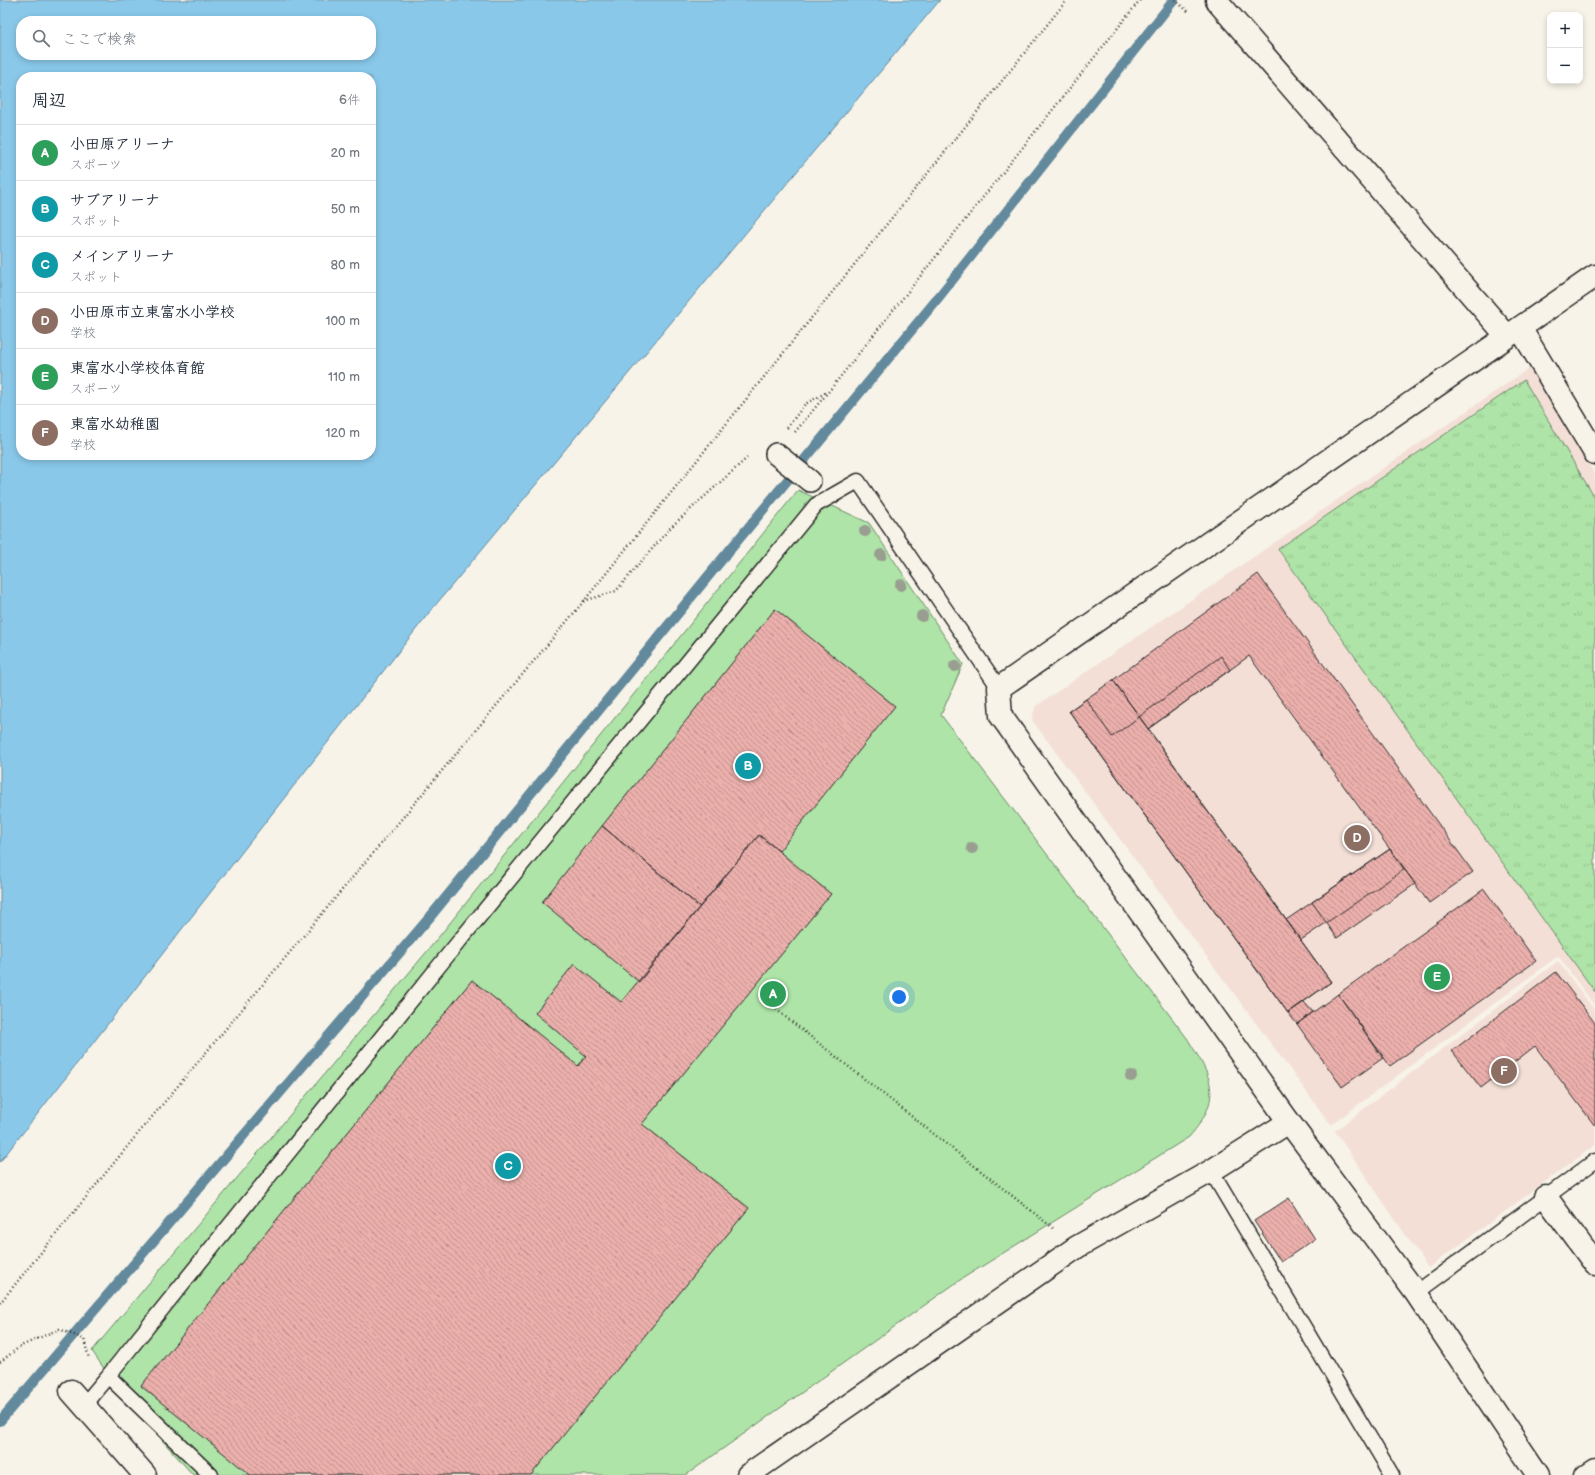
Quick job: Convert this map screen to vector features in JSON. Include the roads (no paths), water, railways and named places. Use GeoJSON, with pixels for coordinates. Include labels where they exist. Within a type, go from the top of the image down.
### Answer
{"type":"FeatureCollection","features":[{"type":"Feature","properties":{"kind":"street"},"geometry":{"type":"LineString","coordinates":[[1218,1],[1514,332],[1595,453]]}},
{"type":"Feature","properties":{"kind":"street"},"geometry":{"type":"LineString","coordinates":[[1538,1475],[1416,1293],[1289,1122],[1001,716],[999,688],[1595,276]]}},
{"type":"Feature","properties":{"kind":"street"},"geometry":{"type":"LineString","coordinates":[[776,454],[810,481]]}},
{"type":"Feature","properties":{"kind":"street"},"geometry":{"type":"LineString","coordinates":[[748,1475],[1077,1246],[1211,1171],[1289,1122]]}},
{"type":"Feature","properties":{"kind":"street"},"geometry":{"type":"LineString","coordinates":[[1546,1197],[1595,1264]]}},
{"type":"Feature","properties":{"kind":"street"},"geometry":{"type":"LineString","coordinates":[[77,1398],[145,1475]]}},
{"type":"Feature","properties":{"kind":"street"},"geometry":{"type":"LineString","coordinates":[[1586,1475],[1595,1469]]}},
{"type":"Feature","properties":{"kind":"lane"},"geometry":{"type":"LineString","coordinates":[[77,1398],[108,1376],[443,961],[816,505],[858,481],[999,688]]}},
{"type":"Feature","properties":{"kind":"lane"},"geometry":{"type":"LineString","coordinates":[[1416,1293],[1595,1161]]}},
{"type":"Feature","properties":{"kind":"lane"},"geometry":{"type":"LineString","coordinates":[[1211,1171],[1392,1475]]}},
{"type":"Feature","properties":{"kind":"lane"},"geometry":{"type":"LineString","coordinates":[[108,1376],[211,1475]]}},
{"type":"Feature","properties":{"kind":"water"},"geometry":{"type":"Polygon","coordinates":[[[0,0],[940,0],[428,614],[0,1162],[0,0]]]}},
{"type":"Feature","properties":{"kind":"waterway"},"geometry":{"type":"LineString","coordinates":[[0,1421],[430,917],[719,563],[934,303],[1174,0]]}},
{"type":"Feature","properties":{"kind":"place","name":"サブアリーナ"},"geometry":{"type":"Point","coordinates":[748,766]}},
{"type":"Feature","properties":{"kind":"place","name":"小田原市立東富水小学校"},"geometry":{"type":"Point","coordinates":[1357,838]}},
{"type":"Feature","properties":{"kind":"place","name":"東富水小学校体育館"},"geometry":{"type":"Point","coordinates":[1437,977]}},
{"type":"Feature","properties":{"kind":"place","name":"小田原アリーナ"},"geometry":{"type":"Point","coordinates":[773,994]}},
{"type":"Feature","properties":{"kind":"place","name":"東富水幼稚園"},"geometry":{"type":"Point","coordinates":[1504,1071]}},
{"type":"Feature","properties":{"kind":"place","name":"メインアリーナ"},"geometry":{"type":"Point","coordinates":[508,1166]}}]}
